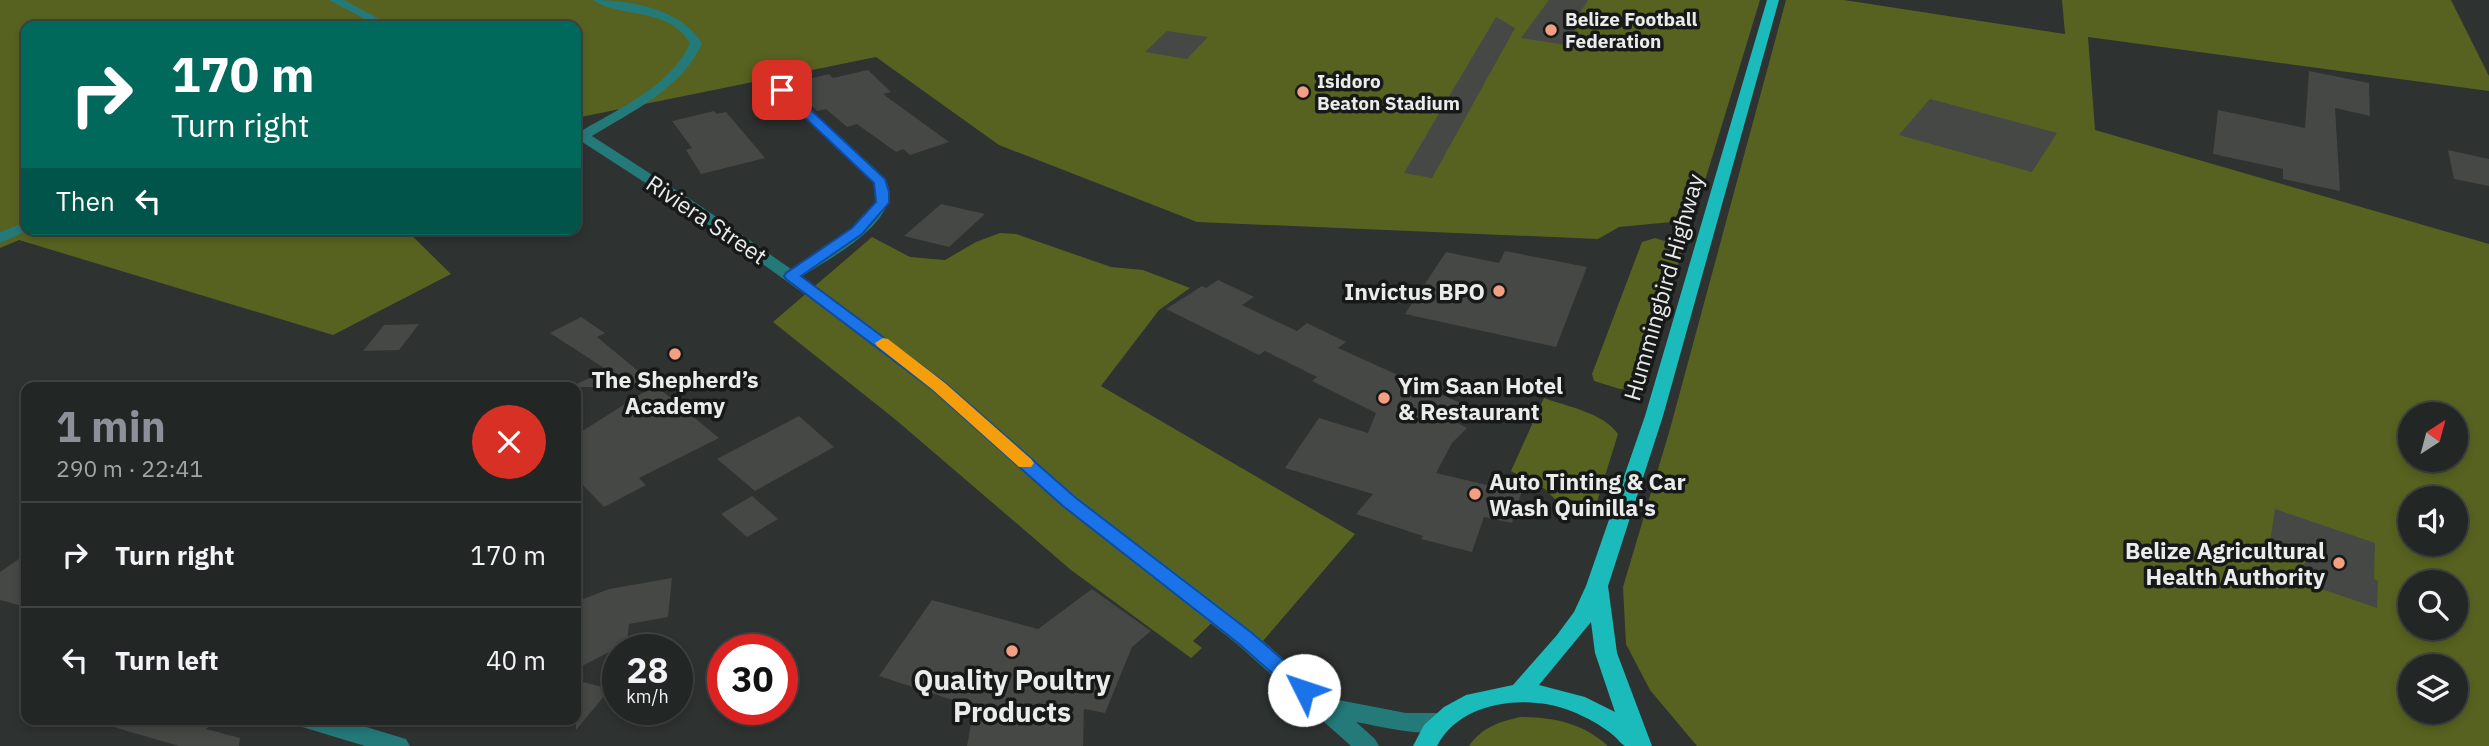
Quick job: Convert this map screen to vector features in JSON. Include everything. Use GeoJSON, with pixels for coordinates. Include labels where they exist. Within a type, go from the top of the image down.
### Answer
{"type":"FeatureCollection","features":[{"type":"Feature","properties":{"kind":"main road","name":"Hummingbird Highway"},"geometry":{"type":"LineString","coordinates":[[1519,692],[1565,641],[1583,616],[1597,586],[1654,416],[1773,0]]}},
{"type":"Feature","properties":{"kind":"main road","name":"Hummingbird Highway"},"geometry":{"type":"LineString","coordinates":[[1597,586],[1606,653],[1639,745]]}},
{"type":"Feature","properties":{"kind":"main road"},"geometry":{"type":"LineString","coordinates":[[1425,746],[1441,722],[1462,706],[1489,696],[1519,692],[1551,696],[1583,705],[1612,721],[1639,745]]}},
{"type":"Feature","properties":{"kind":"street"},"geometry":{"type":"LineString","coordinates":[[335,0],[376,21]]}},
{"type":"Feature","properties":{"kind":"street"},"geometry":{"type":"LineString","coordinates":[[581,133],[638,102],[664,82],[690,59],[696,43],[693,35],[673,21],[599,0]]}},
{"type":"Feature","properties":{"kind":"street"},"geometry":{"type":"LineString","coordinates":[[782,90],[880,181],[883,192],[883,203],[857,231],[791,276]]}},
{"type":"Feature","properties":{"kind":"street","name":"Riviera Street"},"geometry":{"type":"LineString","coordinates":[[581,135],[791,276],[939,387],[1070,502],[1245,638],[1367,746]]}},
{"type":"Feature","properties":{"kind":"street"},"geometry":{"type":"LineString","coordinates":[[0,238],[21,228]]}},
{"type":"Feature","properties":{"kind":"street"},"geometry":{"type":"LineString","coordinates":[[1324,707],[1396,721],[1441,722]]}},
{"type":"Feature","properties":{"kind":"street"},"geometry":{"type":"LineString","coordinates":[[327,725],[398,746]]}},
{"type":"Feature","properties":{"kind":"green space"},"geometry":{"type":"Polygon","coordinates":[[[0,0],[1760,0],[1693,220],[1619,227],[1598,239],[1197,222],[999,145],[876,57],[581,117],[581,21],[21,21],[21,235],[411,235],[451,274],[333,335],[19,240],[0,248],[0,0]]]}},
{"type":"Feature","properties":{"kind":"green space"},"geometry":{"type":"Polygon","coordinates":[[[1786,0],[1844,0],[2065,34],[2062,0],[2451,0],[2489,76],[2489,91],[2088,37],[2095,130],[2489,244],[2489,746],[1697,746],[1650,690],[1626,644],[1623,587],[1670,429],[1786,0]]]}},
{"type":"Feature","properties":{"kind":"green space"},"geometry":{"type":"Polygon","coordinates":[[[1000,233],[1016,234],[1111,267],[1143,270],[1190,288],[1159,310],[1101,386],[1355,534],[1263,641],[1221,614],[1193,641],[1202,648],[1191,658],[1071,570],[896,420],[773,322],[872,237],[910,257],[945,260],[976,242],[1000,233]]]}},
{"type":"Feature","properties":{"kind":"green space"},"geometry":{"type":"Polygon","coordinates":[[[1655,238],[1684,247],[1635,388],[1620,389],[1594,381],[1592,374],[1642,242],[1655,238]]]}},
{"type":"Feature","properties":{"kind":"green space"},"geometry":{"type":"Polygon","coordinates":[[[1544,398],[1594,415],[1618,434],[1595,508],[1578,508],[1559,503],[1545,489],[1511,471],[1544,398]]]}},
{"type":"Feature","properties":{"kind":"green space"},"geometry":{"type":"Polygon","coordinates":[[[1520,717],[1567,723],[1588,732],[1608,746],[1469,746],[1492,726],[1520,717]]]}},
{"type":"Feature","properties":{"kind":"building"},"geometry":{"type":"Polygon","coordinates":[[[1549,0],[1588,0],[1574,22],[1580,22],[1566,45],[1521,38],[1549,0]]]}},
{"type":"Feature","properties":{"kind":"building"},"geometry":{"type":"Polygon","coordinates":[[[1496,17],[1515,28],[1432,178],[1404,173],[1496,17]]]}},
{"type":"Feature","properties":{"kind":"building"},"geometry":{"type":"Polygon","coordinates":[[[1167,31],[1208,37],[1187,59],[1145,52],[1167,31]]]}},
{"type":"Feature","properties":{"kind":"building"},"geometry":{"type":"Polygon","coordinates":[[[868,70],[891,92],[883,94],[949,142],[910,155],[903,149],[896,152],[857,124],[847,127],[826,109],[817,111],[792,83],[829,74],[833,78],[868,70]]]}},
{"type":"Feature","properties":{"kind":"building"},"geometry":{"type":"Polygon","coordinates":[[[2309,71],[2369,83],[2370,116],[2335,108],[2340,191],[2283,179],[2283,169],[2213,154],[2218,110],[2305,128],[2309,71]]]}},
{"type":"Feature","properties":{"kind":"building"},"geometry":{"type":"Polygon","coordinates":[[[1930,99],[2057,133],[2032,172],[1899,135],[1930,99]]]}},
{"type":"Feature","properties":{"kind":"building"},"geometry":{"type":"Polygon","coordinates":[[[714,111],[717,114],[726,112],[765,158],[701,174],[686,150],[692,148],[672,121],[714,111]]]}},
{"type":"Feature","properties":{"kind":"building"},"geometry":{"type":"Polygon","coordinates":[[[2448,150],[2489,159],[2489,186],[2454,179],[2448,150]]]}},
{"type":"Feature","properties":{"kind":"building"},"geometry":{"type":"Polygon","coordinates":[[[941,204],[985,214],[949,247],[904,236],[941,204]]]}},
{"type":"Feature","properties":{"kind":"building","name":"Invictus BPO"},"geometry":{"type":"Polygon","coordinates":[[[1505,251],[1587,267],[1556,347],[1405,314],[1446,252],[1499,263],[1505,251]]]}},
{"type":"Feature","properties":{"kind":"building"},"geometry":{"type":"Polygon","coordinates":[[[1218,280],[1254,297],[1242,305],[1297,331],[1307,323],[1346,342],[1338,348],[1467,406],[1451,420],[1467,428],[1452,443],[1436,473],[1521,493],[1512,523],[1484,517],[1472,552],[1421,539],[1423,536],[1356,514],[1373,494],[1285,468],[1319,418],[1368,433],[1376,413],[1312,381],[1317,377],[1265,351],[1259,355],[1166,309],[1202,286],[1206,288],[1218,280]]]}},
{"type":"Feature","properties":{"kind":"building"},"geometry":{"type":"Polygon","coordinates":[[[581,317],[605,333],[597,337],[719,438],[639,478],[646,485],[604,507],[581,483],[581,432],[652,387],[581,387],[581,382],[607,370],[550,333],[581,317]]]}},
{"type":"Feature","properties":{"kind":"building"},"geometry":{"type":"Polygon","coordinates":[[[419,324],[399,350],[363,351],[384,325],[419,324]]]}},
{"type":"Feature","properties":{"kind":"building"},"geometry":{"type":"Polygon","coordinates":[[[799,416],[834,447],[755,491],[717,459],[799,416]]]}},
{"type":"Feature","properties":{"kind":"building"},"geometry":{"type":"Polygon","coordinates":[[[752,496],[778,519],[747,537],[721,514],[752,496]]]}},
{"type":"Feature","properties":{"kind":"building","name":"Belize Agricultural Health Authority"},"geometry":{"type":"Polygon","coordinates":[[[2275,509],[2375,543],[2374,579],[2378,581],[2377,608],[2316,587],[2317,576],[2304,571],[2305,554],[2270,542],[2275,509]]]}},
{"type":"Feature","properties":{"kind":"building"},"geometry":{"type":"Polygon","coordinates":[[[21,557],[21,606],[0,600],[0,572],[21,557]]]}},
{"type":"Feature","properties":{"kind":"building"},"geometry":{"type":"Polygon","coordinates":[[[672,578],[668,617],[629,624],[628,634],[602,634],[602,656],[581,666],[581,600],[609,589],[672,578]]]}},
{"type":"Feature","properties":{"kind":"building","name":"Quality Poultry Products"},"geometry":{"type":"Polygon","coordinates":[[[1092,589],[1151,631],[1132,647],[1105,713],[1084,709],[1083,746],[967,746],[974,707],[879,676],[932,600],[1038,629],[1092,589]]]}},
{"type":"Feature","properties":{"kind":"building"},"geometry":{"type":"Polygon","coordinates":[[[581,681],[602,687],[602,699],[581,724],[581,681]]]}},
{"type":"Feature","properties":{"kind":"building"},"geometry":{"type":"Polygon","coordinates":[[[210,725],[206,729],[240,738],[239,746],[179,746],[110,726],[210,725]]]}},
{"type":"Feature","properties":{"kind":"slow traffic"},"geometry":{"type":"LineString","coordinates":[[883,343],[939,387],[1025,463]]}},
{"type":"Feature","properties":{"kind":"place","name":"Belize Football Federation"},"geometry":{"type":"Point","coordinates":[1551,30]}},
{"type":"Feature","properties":{"kind":"place","name":"Isidoro Beaton Stadium"},"geometry":{"type":"Point","coordinates":[1303,92]}},
{"type":"Feature","properties":{"kind":"place","name":"Invictus BPO"},"geometry":{"type":"Point","coordinates":[1499,291]}},
{"type":"Feature","properties":{"kind":"place","name":"The Shepherd’s Academy"},"geometry":{"type":"Point","coordinates":[675,354]}},
{"type":"Feature","properties":{"kind":"place","name":"Yim Saan Hotel & Restaurant"},"geometry":{"type":"Point","coordinates":[1384,398]}},
{"type":"Feature","properties":{"kind":"place","name":"Auto Tinting & Car Wash Quinilla's"},"geometry":{"type":"Point","coordinates":[1475,494]}},
{"type":"Feature","properties":{"kind":"place","name":"Belize Agricultural Health Authority"},"geometry":{"type":"Point","coordinates":[2339,563]}},
{"type":"Feature","properties":{"kind":"place","name":"Quality Poultry Products"},"geometry":{"type":"Point","coordinates":[1012,651]}},
{"type":"Feature","properties":{"kind":"route"},"geometry":{"type":"LineString","coordinates":[[782,90],[880,181],[883,192],[883,203],[857,231],[791,276],[874,335],[939,387],[1070,502],[1245,638],[1304,690]]}}]}
